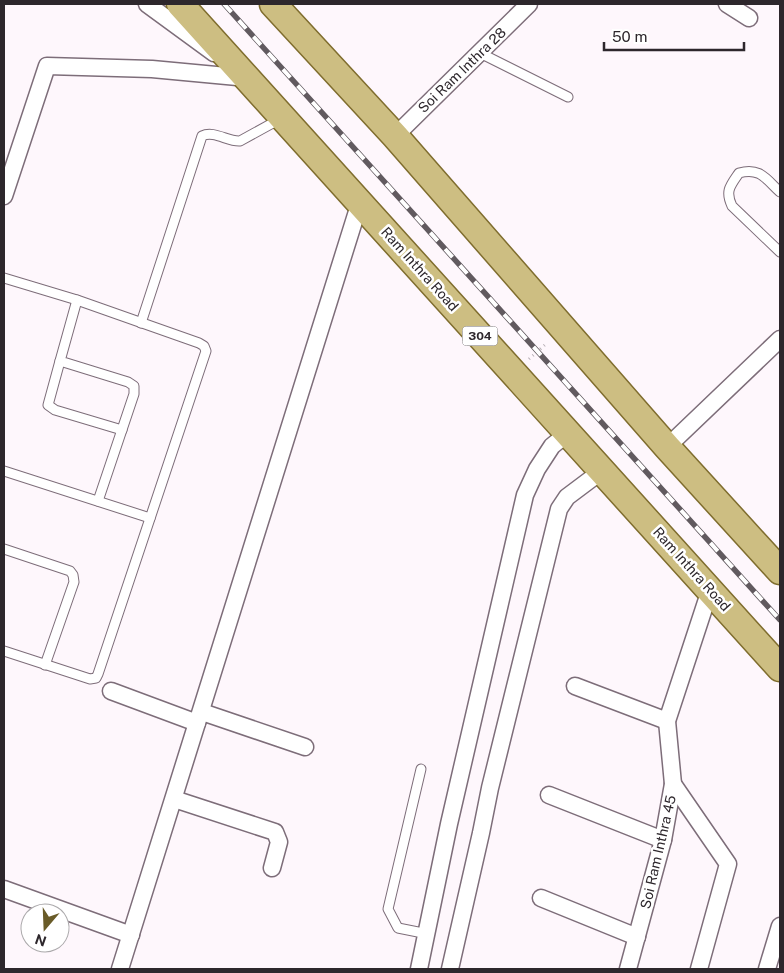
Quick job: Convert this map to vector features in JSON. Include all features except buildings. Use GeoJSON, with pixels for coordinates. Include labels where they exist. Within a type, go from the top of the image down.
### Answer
{"type":"FeatureCollection","features":[{"type":"Feature","properties":{"kind":"main road","name":"Ram Inthra Road"},"geometry":{"type":"LineString","coordinates":[[180,4],[780,668]]}},
{"type":"Feature","properties":{"kind":"main road"},"geometry":{"type":"LineString","coordinates":[[273,4],[394,136],[667,446],[780,571]]}},
{"type":"Feature","properties":{"kind":"street"},"geometry":{"type":"LineString","coordinates":[[147,4],[187,35],[246,76]]}},
{"type":"Feature","properties":{"kind":"street"},"geometry":{"type":"LineString","coordinates":[[727,4],[749,18]]}},
{"type":"Feature","properties":{"kind":"street","name":"Soi Ram Inthra 28"},"geometry":{"type":"LineString","coordinates":[[394,136],[480,53],[526,5]]}},
{"type":"Feature","properties":{"kind":"street"},"geometry":{"type":"LineString","coordinates":[[4,196],[47,66],[152,69],[246,76]]}},
{"type":"Feature","properties":{"kind":"street"},"geometry":{"type":"LineString","coordinates":[[120,969],[360,202]]}},
{"type":"Feature","properties":{"kind":"street"},"geometry":{"type":"LineString","coordinates":[[667,446],[780,339]]}},
{"type":"Feature","properties":{"kind":"street"},"geometry":{"type":"LineString","coordinates":[[419,969],[428,934],[449,824],[525,495],[537,469],[552,446],[568,433]]}},
{"type":"Feature","properties":{"kind":"street"},"geometry":{"type":"LineString","coordinates":[[450,969],[482,834],[490,788],[559,509],[567,497],[603,470]]}},
{"type":"Feature","properties":{"kind":"street","name":"Soi Ram Inthra 45"},"geometry":{"type":"LineString","coordinates":[[628,969],[663,840],[673,784],[667,721],[710,590]]}},
{"type":"Feature","properties":{"kind":"street"},"geometry":{"type":"LineString","coordinates":[[575,686],[667,721]]}},
{"type":"Feature","properties":{"kind":"street"},"geometry":{"type":"LineString","coordinates":[[111,691],[199,718],[305,747]]}},
{"type":"Feature","properties":{"kind":"street"},"geometry":{"type":"LineString","coordinates":[[673,784],[728,864],[699,969]]}},
{"type":"Feature","properties":{"kind":"street"},"geometry":{"type":"LineString","coordinates":[[549,795],[663,840]]}},
{"type":"Feature","properties":{"kind":"street"},"geometry":{"type":"LineString","coordinates":[[174,799],[275,832],[279,842],[272,868]]}},
{"type":"Feature","properties":{"kind":"street"},"geometry":{"type":"LineString","coordinates":[[4,889],[131,935]]}},
{"type":"Feature","properties":{"kind":"street"},"geometry":{"type":"LineString","coordinates":[[541,898],[637,937]]}},
{"type":"Feature","properties":{"kind":"street"},"geometry":{"type":"LineString","coordinates":[[767,969],[780,926]]}},
{"type":"Feature","properties":{"kind":"lane"},"geometry":{"type":"LineString","coordinates":[[480,53],[568,97]]}},
{"type":"Feature","properties":{"kind":"lane"},"geometry":{"type":"LineString","coordinates":[[141,323],[202,136],[210,134],[234,142],[240,141],[282,118]]}},
{"type":"Feature","properties":{"kind":"lane"},"geometry":{"type":"LineString","coordinates":[[780,192],[759,173],[750,170],[739,173],[730,187],[728,197],[732,206],[780,252]]}},
{"type":"Feature","properties":{"kind":"lane"},"geometry":{"type":"LineString","coordinates":[[4,278],[77,300],[199,343],[204,346],[206,351],[96,678],[90,680],[4,651]]}},
{"type":"Feature","properties":{"kind":"lane"},"geometry":{"type":"LineString","coordinates":[[77,300],[48,405],[55,410],[122,430]]}},
{"type":"Feature","properties":{"kind":"lane"},"geometry":{"type":"LineString","coordinates":[[60,362],[128,382],[134,386],[134,394],[98,501]]}},
{"type":"Feature","properties":{"kind":"lane"},"geometry":{"type":"LineString","coordinates":[[4,471],[150,518]]}},
{"type":"Feature","properties":{"kind":"lane"},"geometry":{"type":"LineString","coordinates":[[4,549],[70,571],[74,575],[74,582],[45,664]]}},
{"type":"Feature","properties":{"kind":"lane"},"geometry":{"type":"LineString","coordinates":[[421,769],[388,909],[398,928],[428,934]]}},
{"type":"Feature","properties":{"kind":"path"},"geometry":{"type":"LineString","coordinates":[[513,372],[563,328]]}},
{"type":"Feature","properties":{"kind":"railway"},"geometry":{"type":"LineString","coordinates":[[224,4],[780,620]]}}]}
